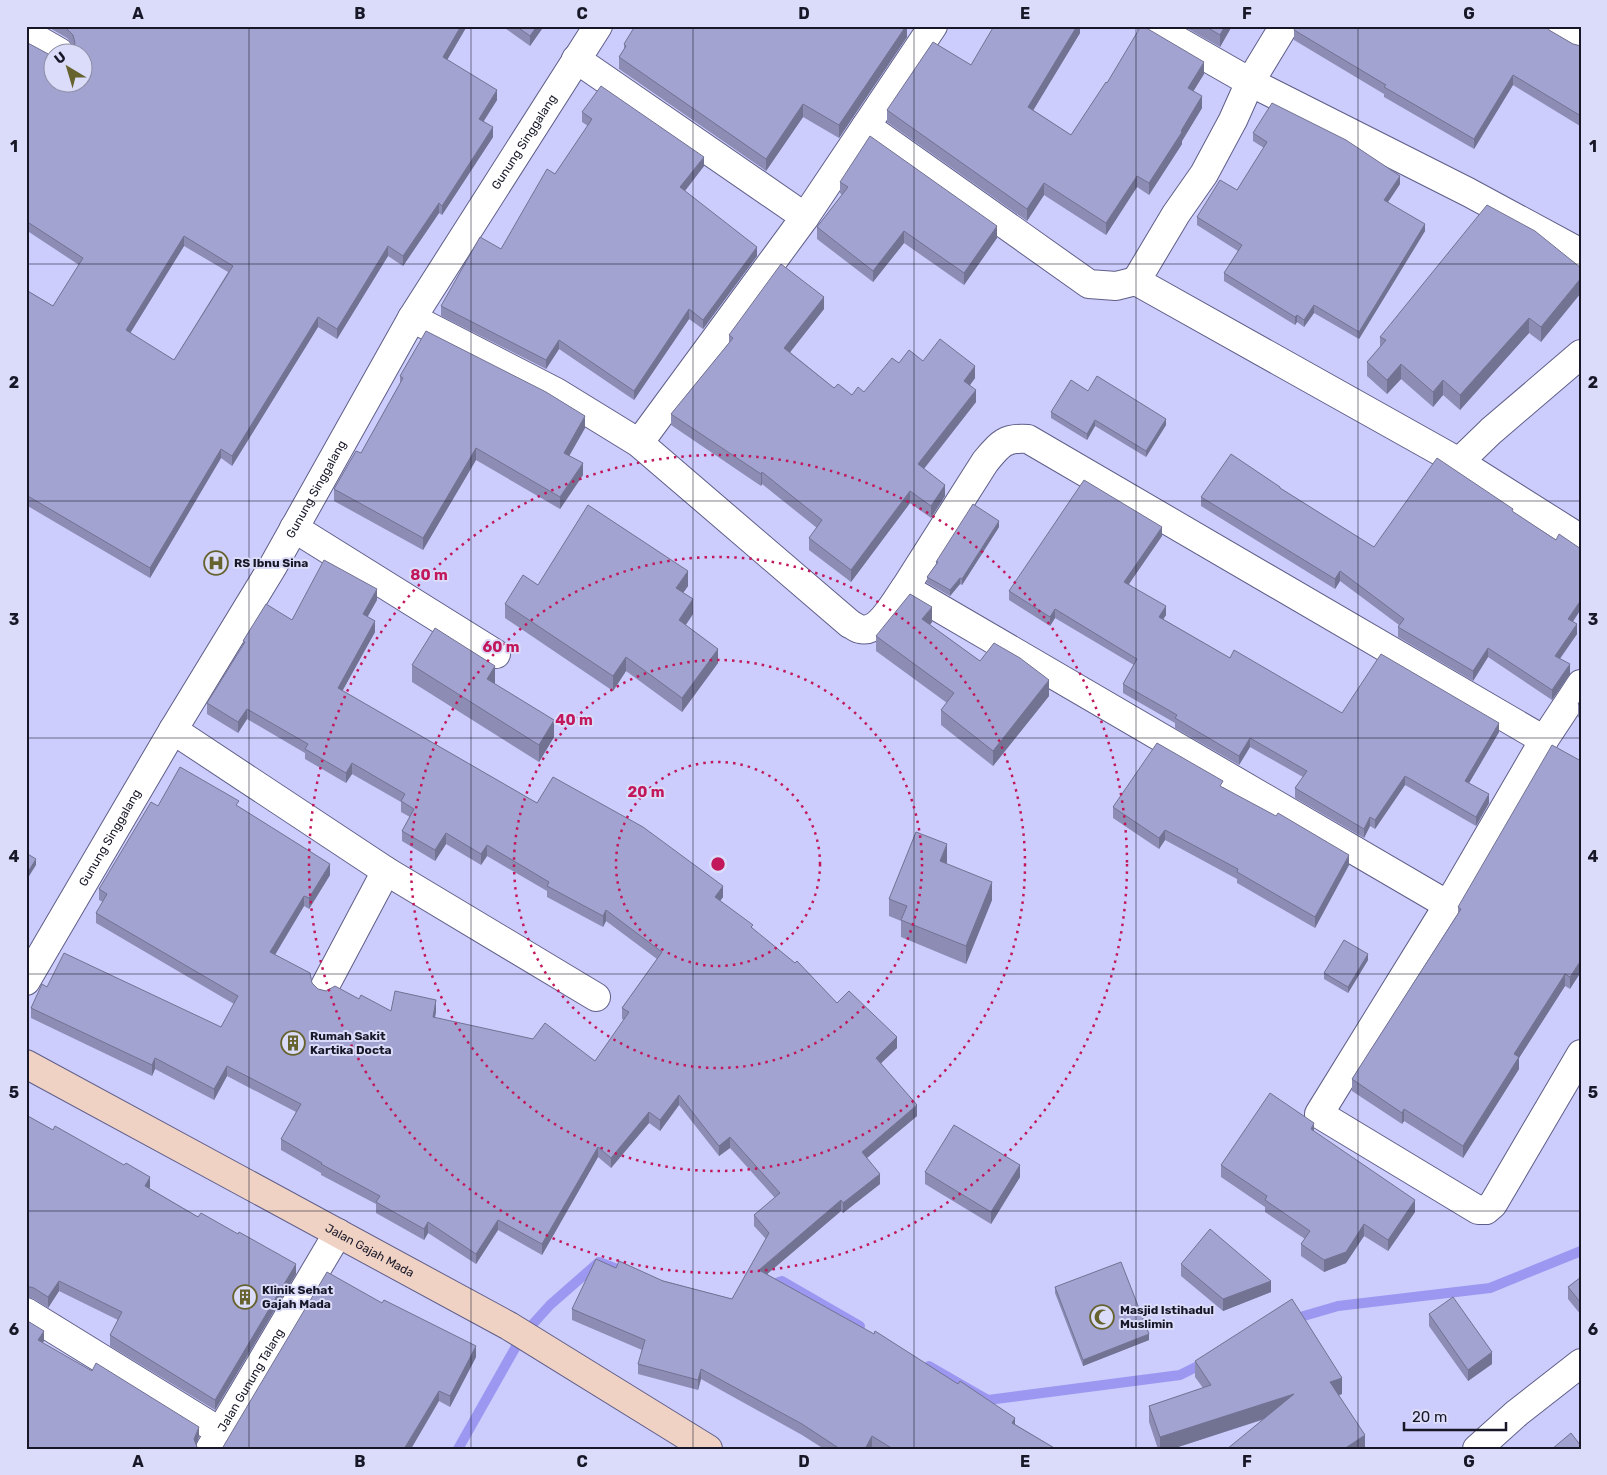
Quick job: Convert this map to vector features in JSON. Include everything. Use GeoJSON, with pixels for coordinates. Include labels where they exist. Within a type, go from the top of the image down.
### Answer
{"type":"FeatureCollection","features":[{"type":"Feature","properties":{"kind":"main road","name":"Jalan Gajah Mada"},"geometry":{"type":"LineString","coordinates":[[26,1064],[509,1326],[708,1449]]}},
{"type":"Feature","properties":{"kind":"street","name":"Gunung Singgalang"},"geometry":{"type":"LineString","coordinates":[[26,981],[294,528],[412,318],[598,26]]}},
{"type":"Feature","properties":{"kind":"street"},"geometry":{"type":"LineString","coordinates":[[638,443],[805,216],[933,26]]}},
{"type":"Feature","properties":{"kind":"street"},"geometry":{"type":"LineString","coordinates":[[1152,26],[1250,82],[1468,192],[1579,252]]}},
{"type":"Feature","properties":{"kind":"street"},"geometry":{"type":"LineString","coordinates":[[1136,281],[1176,214],[1204,174],[1233,120],[1250,82],[1284,26]]}},
{"type":"Feature","properties":{"kind":"street"},"geometry":{"type":"LineString","coordinates":[[1557,26],[1581,40]]}},
{"type":"Feature","properties":{"kind":"street"},"geometry":{"type":"LineString","coordinates":[[26,33],[42,42]]}},
{"type":"Feature","properties":{"kind":"street"},"geometry":{"type":"LineString","coordinates":[[576,60],[805,216]]}},
{"type":"Feature","properties":{"kind":"street"},"geometry":{"type":"LineString","coordinates":[[866,126],[1089,284],[1116,286],[1136,281],[1459,462],[1581,539]]}},
{"type":"Feature","properties":{"kind":"street"},"geometry":{"type":"LineString","coordinates":[[412,318],[556,392],[638,443],[850,624],[861,630],[871,629],[880,622],[905,588],[985,462],[998,446],[1006,440],[1016,438],[1028,439],[1544,740]]}},
{"type":"Feature","properties":{"kind":"street"},"geometry":{"type":"LineString","coordinates":[[1459,462],[1491,431],[1581,354]]}},
{"type":"Feature","properties":{"kind":"street"},"geometry":{"type":"LineString","coordinates":[[294,528],[496,654]]}},
{"type":"Feature","properties":{"kind":"street"},"geometry":{"type":"LineString","coordinates":[[905,588],[1448,905]]}},
{"type":"Feature","properties":{"kind":"street"},"geometry":{"type":"LineString","coordinates":[[1581,684],[1544,740],[1448,905],[1319,1114],[1478,1210],[1486,1210],[1493,1204],[1581,1054]]}},
{"type":"Feature","properties":{"kind":"street"},"geometry":{"type":"LineString","coordinates":[[173,730],[386,871],[596,997]]}},
{"type":"Feature","properties":{"kind":"street"},"geometry":{"type":"LineString","coordinates":[[325,986],[386,871]]}},
{"type":"Feature","properties":{"kind":"street","name":"Jalan Gunung Talang"},"geometry":{"type":"LineString","coordinates":[[214,1440],[338,1233]]}},
{"type":"Feature","properties":{"kind":"street"},"geometry":{"type":"LineString","coordinates":[[26,1312],[214,1440]]}},
{"type":"Feature","properties":{"kind":"street"},"geometry":{"type":"LineString","coordinates":[[1477,1449],[1581,1363]]}},
{"type":"Feature","properties":{"kind":"building"},"geometry":{"type":"Polygon","coordinates":[[[62,26],[461,26],[443,57],[497,90],[479,119],[493,127],[442,206],[439,203],[403,256],[388,246],[337,329],[318,317],[232,456],[221,449],[150,568],[26,495],[26,290],[53,306],[83,258],[26,221],[26,42],[42,51],[42,92],[92,92],[92,42],[75,42],[73,35],[62,26]],[[184,236],[126,330],[174,360],[233,266],[184,236]]]}},
{"type":"Feature","properties":{"kind":"building"},"geometry":{"type":"Polygon","coordinates":[[[516,26],[537,26],[530,36],[516,26]]]}},
{"type":"Feature","properties":{"kind":"building"},"geometry":{"type":"Polygon","coordinates":[[[635,26],[906,26],[839,125],[803,104],[766,159],[619,57],[626,46],[624,44],[635,26]]]}},
{"type":"Feature","properties":{"kind":"building"},"geometry":{"type":"Polygon","coordinates":[[[994,26],[1077,26],[1028,107],[1071,135],[1107,83],[1141,26],[1204,62],[1188,88],[1202,96],[1182,132],[1149,183],[1137,176],[1106,223],[1044,183],[1027,209],[887,110],[933,42],[971,65],[994,26]]]}},
{"type":"Feature","properties":{"kind":"building"},"geometry":{"type":"Polygon","coordinates":[[[1205,26],[1225,26],[1220,35],[1205,26]]]}},
{"type":"Feature","properties":{"kind":"building"},"geometry":{"type":"Polygon","coordinates":[[[1296,26],[1546,26],[1549,30],[1573,44],[1581,46],[1581,116],[1513,75],[1474,139],[1384,87],[1386,85],[1294,30],[1296,26]]]}},
{"type":"Feature","properties":{"kind":"building"},"geometry":{"type":"Polygon","coordinates":[[[601,86],[704,157],[680,187],[757,247],[703,320],[689,309],[634,391],[559,340],[546,360],[441,306],[480,237],[501,249],[547,169],[555,174],[592,119],[582,112],[601,86]]]}},
{"type":"Feature","properties":{"kind":"building"},"geometry":{"type":"Polygon","coordinates":[[[1272,103],[1346,140],[1400,176],[1384,200],[1425,224],[1359,332],[1314,305],[1304,320],[1297,315],[1295,317],[1224,273],[1242,245],[1197,217],[1220,180],[1237,190],[1267,142],[1253,133],[1272,103]]]}},
{"type":"Feature","properties":{"kind":"building"},"geometry":{"type":"Polygon","coordinates":[[[870,136],[997,226],[964,273],[904,231],[873,271],[817,227],[848,187],[840,182],[870,136]]]}},
{"type":"Feature","properties":{"kind":"building"},"geometry":{"type":"Polygon","coordinates":[[[1487,205],[1535,231],[1581,268],[1581,278],[1541,327],[1529,318],[1460,395],[1443,380],[1433,392],[1401,364],[1387,380],[1367,362],[1386,340],[1380,337],[1487,205]]]}},
{"type":"Feature","properties":{"kind":"building"},"geometry":{"type":"Polygon","coordinates":[[[781,264],[824,297],[784,348],[834,388],[838,384],[852,395],[858,387],[864,392],[892,358],[899,363],[909,350],[923,361],[940,339],[975,366],[964,381],[976,390],[918,464],[945,485],[931,506],[910,491],[851,570],[809,538],[822,520],[762,472],[761,474],[671,414],[733,338],[729,335],[781,264]]]}},
{"type":"Feature","properties":{"kind":"building"},"geometry":{"type":"Polygon","coordinates":[[[426,331],[546,392],[585,416],[564,453],[583,463],[560,497],[476,448],[423,538],[334,489],[356,451],[361,453],[403,378],[400,376],[426,331]]]}},
{"type":"Feature","properties":{"kind":"building"},"geometry":{"type":"Polygon","coordinates":[[[1097,376],[1166,419],[1146,451],[1095,420],[1087,434],[1051,412],[1071,380],[1088,391],[1097,376]]]}},
{"type":"Feature","properties":{"kind":"building"},"geometry":{"type":"Polygon","coordinates":[[[1231,454],[1280,488],[1374,547],[1437,458],[1556,540],[1559,534],[1581,549],[1581,600],[1568,619],[1577,624],[1555,656],[1570,664],[1552,690],[1488,648],[1473,671],[1398,627],[1404,619],[1340,571],[1335,579],[1201,497],[1231,454]]]}},
{"type":"Feature","properties":{"kind":"building"},"geometry":{"type":"Polygon","coordinates":[[[1084,480],[1162,527],[1124,582],[1166,606],[1159,617],[1230,658],[1234,650],[1342,713],[1381,654],[1499,723],[1465,781],[1489,794],[1476,817],[1405,776],[1375,820],[1370,817],[1364,829],[1295,788],[1307,771],[1250,738],[1239,756],[1175,718],[1177,715],[1123,684],[1137,659],[1055,609],[1050,617],[1009,591],[1084,480]]]}},
{"type":"Feature","properties":{"kind":"building"},"geometry":{"type":"Polygon","coordinates":[[[973,504],[999,521],[962,579],[960,578],[950,590],[927,577],[973,504]]]}},
{"type":"Feature","properties":{"kind":"building"},"geometry":{"type":"Polygon","coordinates":[[[588,505],[688,571],[676,588],[693,599],[679,620],[718,649],[682,698],[626,657],[613,676],[505,604],[523,575],[538,585],[588,505]]]}},
{"type":"Feature","properties":{"kind":"building"},"geometry":{"type":"Polygon","coordinates":[[[324,560],[377,589],[363,614],[375,621],[338,688],[537,803],[553,777],[643,827],[723,886],[715,897],[753,925],[751,927],[795,963],[797,961],[837,1003],[849,991],[897,1037],[876,1058],[917,1105],[862,1152],[880,1174],[843,1203],[841,1200],[759,1270],[874,1334],[875,1331],[958,1384],[960,1381],[1015,1418],[1012,1423],[1056,1449],[893,1449],[872,1436],[865,1449],[840,1449],[802,1424],[701,1369],[698,1380],[638,1364],[645,1340],[572,1309],[596,1259],[616,1268],[619,1261],[663,1281],[732,1299],[769,1233],[754,1215],[780,1193],[730,1137],[719,1146],[679,1095],[660,1120],[649,1112],[611,1158],[598,1147],[542,1244],[498,1220],[476,1254],[428,1222],[424,1229],[376,1202],[380,1196],[321,1164],[281,1139],[301,1104],[227,1066],[214,1089],[155,1058],[152,1065],[31,1008],[42,984],[47,987],[64,953],[221,1027],[238,996],[96,913],[107,894],[99,889],[151,802],[158,806],[180,767],[239,801],[236,805],[330,864],[309,898],[304,896],[270,952],[310,973],[312,983],[318,989],[326,991],[335,986],[359,999],[361,995],[391,1011],[395,991],[436,1000],[433,1017],[533,1039],[545,1023],[595,1061],[629,1012],[622,1008],[662,952],[606,910],[603,916],[547,886],[549,882],[487,845],[481,854],[446,833],[435,850],[402,831],[414,809],[401,801],[405,794],[352,763],[346,773],[305,749],[308,744],[247,709],[238,722],[207,703],[266,604],[292,620],[324,560]]]}},
{"type":"Feature","properties":{"kind":"building"},"geometry":{"type":"Polygon","coordinates":[[[910,594],[932,607],[922,619],[980,661],[994,643],[1020,658],[1049,680],[993,751],[941,710],[954,693],[876,636],[910,594]]]}},
{"type":"Feature","properties":{"kind":"building"},"geometry":{"type":"Polygon","coordinates":[[[435,628],[495,666],[487,679],[554,720],[539,745],[412,665],[435,628]]]}},
{"type":"Feature","properties":{"kind":"building"},"geometry":{"type":"Polygon","coordinates":[[[1157,743],[1223,781],[1220,786],[1276,816],[1278,813],[1349,855],[1315,917],[1237,872],[1238,869],[1165,830],[1159,838],[1113,807],[1157,743]]]}},
{"type":"Feature","properties":{"kind":"building"},"geometry":{"type":"Polygon","coordinates":[[[1552,745],[1581,761],[1581,960],[1570,977],[1565,974],[1514,1054],[1519,1057],[1463,1146],[1404,1109],[1402,1113],[1352,1079],[1461,909],[1458,907],[1552,745]]]}},
{"type":"Feature","properties":{"kind":"building"},"geometry":{"type":"Polygon","coordinates":[[[916,832],[947,844],[940,861],[992,882],[966,946],[901,920],[907,906],[889,899],[916,832]]]}},
{"type":"Feature","properties":{"kind":"building"},"geometry":{"type":"Polygon","coordinates":[[[26,853],[36,859],[26,875],[26,853]]]}},
{"type":"Feature","properties":{"kind":"building"},"geometry":{"type":"Polygon","coordinates":[[[1344,940],[1368,954],[1348,987],[1324,973],[1344,940]]]}},
{"type":"Feature","properties":{"kind":"building"},"geometry":{"type":"Polygon","coordinates":[[[1270,1093],[1314,1123],[1311,1129],[1415,1200],[1388,1240],[1364,1224],[1346,1252],[1324,1260],[1301,1244],[1310,1231],[1265,1200],[1267,1196],[1221,1165],[1270,1093]]]}},
{"type":"Feature","properties":{"kind":"building"},"geometry":{"type":"Polygon","coordinates":[[[26,1115],[53,1130],[55,1126],[124,1165],[126,1163],[150,1177],[145,1186],[198,1217],[201,1213],[296,1264],[215,1400],[110,1335],[122,1312],[59,1281],[48,1297],[34,1288],[26,1286],[26,1115]]]}},
{"type":"Feature","properties":{"kind":"building"},"geometry":{"type":"Polygon","coordinates":[[[954,1125],[1020,1165],[991,1212],[925,1172],[954,1125]]]}},
{"type":"Feature","properties":{"kind":"building"},"geometry":{"type":"Polygon","coordinates":[[[1210,1229],[1271,1281],[1223,1299],[1181,1264],[1210,1229]]]}},
{"type":"Feature","properties":{"kind":"building","name":"Masjid Istihadul Muslimin"},"geometry":{"type":"Polygon","coordinates":[[[1121,1262],[1149,1334],[1083,1360],[1055,1287],[1121,1262]]]}},
{"type":"Feature","properties":{"kind":"building"},"geometry":{"type":"Polygon","coordinates":[[[327,1272],[382,1303],[384,1300],[476,1346],[450,1396],[439,1391],[404,1449],[221,1449],[223,1447],[327,1272]]]}},
{"type":"Feature","properties":{"kind":"building"},"geometry":{"type":"Polygon","coordinates":[[[1581,1277],[1581,1303],[1568,1287],[1581,1277]]]}},
{"type":"Feature","properties":{"kind":"building"},"geometry":{"type":"Polygon","coordinates":[[[1453,1297],[1492,1352],[1468,1370],[1429,1314],[1453,1297]]]}},
{"type":"Feature","properties":{"kind":"building"},"geometry":{"type":"Polygon","coordinates":[[[1292,1299],[1342,1378],[1330,1382],[1365,1435],[1344,1449],[1227,1449],[1294,1394],[1160,1437],[1149,1406],[1211,1385],[1195,1361],[1292,1299]]]}},
{"type":"Feature","properties":{"kind":"building"},"geometry":{"type":"Polygon","coordinates":[[[26,1320],[44,1331],[38,1340],[92,1371],[96,1363],[199,1427],[194,1439],[199,1449],[26,1449],[26,1320]]]}},
{"type":"Feature","properties":{"kind":"building"},"geometry":{"type":"Polygon","coordinates":[[[1571,1433],[1581,1446],[1581,1449],[1552,1449],[1571,1433]]]}},
{"type":"Feature","properties":{"kind":"waterway"},"geometry":{"type":"LineString","coordinates":[[1290,1320],[1338,1306],[1490,1288],[1581,1251]]}},
{"type":"Feature","properties":{"kind":"waterway"},"geometry":{"type":"LineString","coordinates":[[458,1449],[522,1336],[550,1305],[599,1262],[627,1273]]}},
{"type":"Feature","properties":{"kind":"waterway"},"geometry":{"type":"LineString","coordinates":[[768,1286],[782,1281],[860,1326]]}},
{"type":"Feature","properties":{"kind":"waterway"},"geometry":{"type":"LineString","coordinates":[[929,1366],[988,1400],[1180,1375],[1206,1362]]}},
{"type":"Feature","properties":{"kind":"place","name":"RS Ibnu Sina"},"geometry":{"type":"Point","coordinates":[216,563]}},
{"type":"Feature","properties":{"kind":"place","name":"Rumah Sakit Kartika Docta"},"geometry":{"type":"Point","coordinates":[293,1043]}},
{"type":"Feature","properties":{"kind":"place","name":"Klinik Sehat Gajah Mada"},"geometry":{"type":"Point","coordinates":[245,1297]}},
{"type":"Feature","properties":{"kind":"place","name":"Masjid Istihadul Muslimin"},"geometry":{"type":"Point","coordinates":[1102,1317]}}]}
